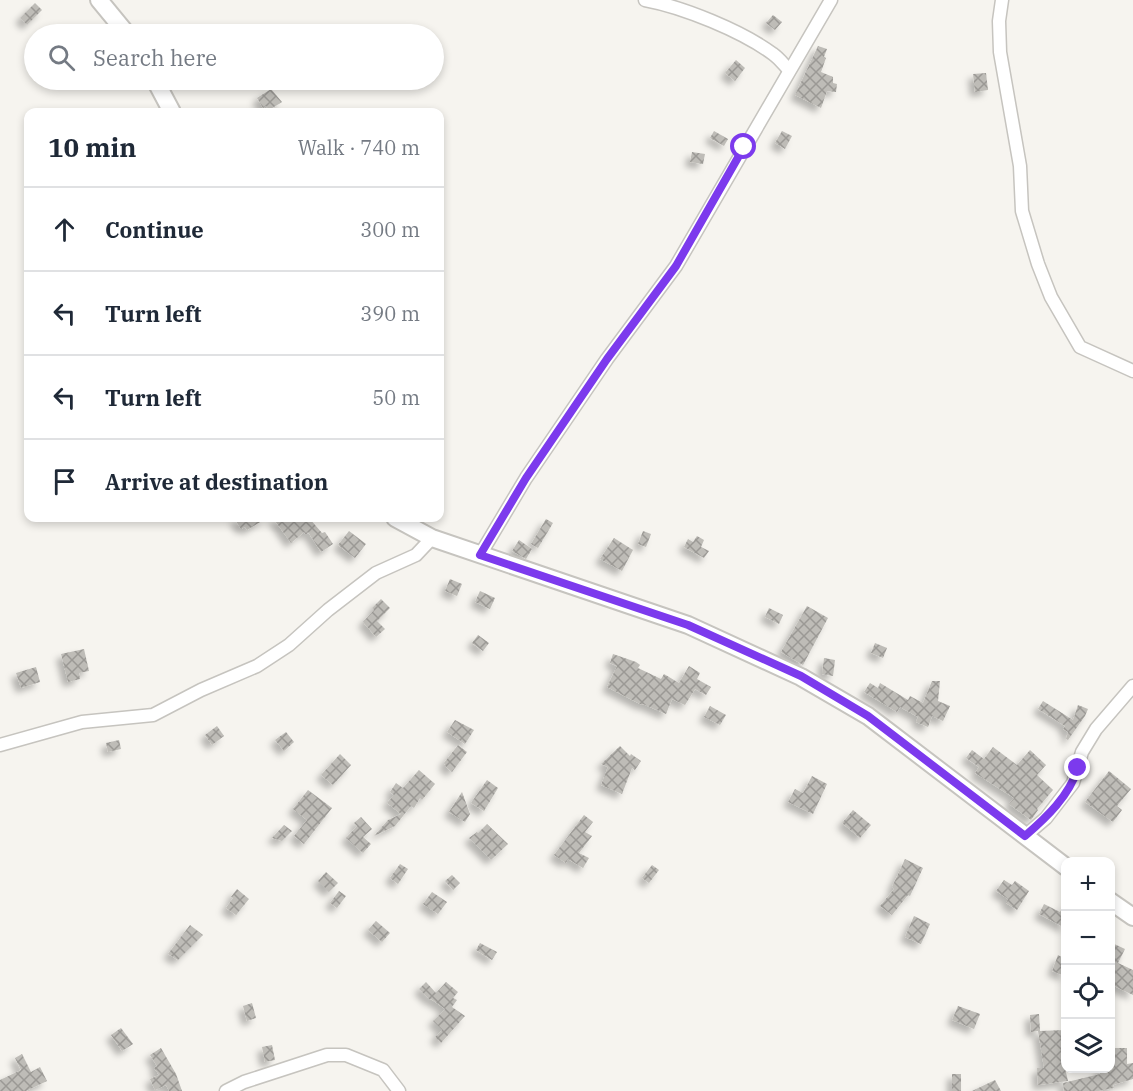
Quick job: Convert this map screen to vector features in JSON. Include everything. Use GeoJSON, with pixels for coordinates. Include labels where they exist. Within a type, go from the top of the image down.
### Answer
{"type":"FeatureCollection","features":[{"type":"Feature","properties":{"kind":"main road"},"geometry":{"type":"LineString","coordinates":[[99,0],[119,24]]}},
{"type":"Feature","properties":{"kind":"main road"},"geometry":{"type":"LineString","coordinates":[[160,90],[170,108]]}},
{"type":"Feature","properties":{"kind":"main road"},"geometry":{"type":"LineString","coordinates":[[402,522],[432,538],[688,625],[801,676],[868,716],[1061,864]]}},
{"type":"Feature","properties":{"kind":"main road"},"geometry":{"type":"LineString","coordinates":[[1115,905],[1133,917]]}},
{"type":"Feature","properties":{"kind":"street"},"geometry":{"type":"LineString","coordinates":[[645,0],[666,4],[739,34],[774,54],[789,70]]}},
{"type":"Feature","properties":{"kind":"street"},"geometry":{"type":"LineString","coordinates":[[480,555],[526,478],[607,359],[676,266],[831,0]]}},
{"type":"Feature","properties":{"kind":"street"},"geometry":{"type":"LineString","coordinates":[[1002,0],[999,21],[1000,52],[1020,166],[1022,211],[1038,264],[1051,297],[1080,347],[1133,371]]}},
{"type":"Feature","properties":{"kind":"street"},"geometry":{"type":"LineString","coordinates":[[0,745],[82,722],[153,715],[201,690],[257,666],[289,645],[327,610],[376,573],[416,555],[432,538]]}},
{"type":"Feature","properties":{"kind":"street"},"geometry":{"type":"LineString","coordinates":[[1025,836],[1046,818],[1073,783],[1082,752],[1096,729],[1133,686]]}},
{"type":"Feature","properties":{"kind":"street"},"geometry":{"type":"LineString","coordinates":[[226,1091],[244,1082],[327,1054],[346,1055],[382,1070],[399,1091]]}},
{"type":"Feature","properties":{"kind":"building"},"geometry":{"type":"Polygon","coordinates":[[[35,3],[42,10],[28,24],[20,18],[35,3]]]}},
{"type":"Feature","properties":{"kind":"building"},"geometry":{"type":"Polygon","coordinates":[[[773,15],[782,22],[775,30],[766,23],[773,15]]]}},
{"type":"Feature","properties":{"kind":"building"},"geometry":{"type":"Polygon","coordinates":[[[818,46],[827,49],[821,72],[833,77],[833,83],[837,84],[836,92],[827,91],[821,108],[795,95],[818,46]]]}},
{"type":"Feature","properties":{"kind":"building"},"geometry":{"type":"Polygon","coordinates":[[[736,60],[745,68],[735,81],[725,73],[736,60]]]}},
{"type":"Feature","properties":{"kind":"building"},"geometry":{"type":"Polygon","coordinates":[[[986,73],[988,90],[975,92],[973,74],[986,73]]]}},
{"type":"Feature","properties":{"kind":"building"},"geometry":{"type":"Polygon","coordinates":[[[272,90],[282,102],[272,108],[266,106],[263,108],[257,98],[272,90]]]}},
{"type":"Feature","properties":{"kind":"building"},"geometry":{"type":"Polygon","coordinates":[[[714,131],[728,139],[724,146],[710,138],[714,131]]]}},
{"type":"Feature","properties":{"kind":"building"},"geometry":{"type":"Polygon","coordinates":[[[782,131],[792,136],[785,149],[775,143],[782,131]]]}},
{"type":"Feature","properties":{"kind":"building"},"geometry":{"type":"Polygon","coordinates":[[[692,152],[705,154],[703,164],[690,162],[692,152]]]}},
{"type":"Feature","properties":{"kind":"building"},"geometry":{"type":"Polygon","coordinates":[[[546,519],[553,523],[538,548],[531,544],[546,519]]]}},
{"type":"Feature","properties":{"kind":"building"},"geometry":{"type":"Polygon","coordinates":[[[237,522],[260,522],[247,530],[245,527],[241,529],[237,522]]]}},
{"type":"Feature","properties":{"kind":"building"},"geometry":{"type":"Polygon","coordinates":[[[276,522],[312,522],[322,533],[325,532],[333,544],[321,552],[308,532],[306,535],[304,532],[291,543],[276,522]]]}},
{"type":"Feature","properties":{"kind":"building"},"geometry":{"type":"Polygon","coordinates":[[[349,531],[366,544],[355,558],[338,545],[349,531]]]}},
{"type":"Feature","properties":{"kind":"building"},"geometry":{"type":"Polygon","coordinates":[[[643,531],[651,534],[646,547],[638,544],[643,531]]]}},
{"type":"Feature","properties":{"kind":"building"},"geometry":{"type":"Polygon","coordinates":[[[697,536],[704,540],[701,547],[709,551],[704,558],[684,547],[688,539],[693,542],[697,536]]]}},
{"type":"Feature","properties":{"kind":"building"},"geometry":{"type":"Polygon","coordinates":[[[614,538],[633,550],[622,571],[600,559],[614,538]]]}},
{"type":"Feature","properties":{"kind":"building"},"geometry":{"type":"Polygon","coordinates":[[[519,540],[532,549],[526,559],[512,551],[519,540]]]}},
{"type":"Feature","properties":{"kind":"building"},"geometry":{"type":"Polygon","coordinates":[[[450,579],[462,584],[457,596],[445,591],[450,579]]]}},
{"type":"Feature","properties":{"kind":"building"},"geometry":{"type":"Polygon","coordinates":[[[480,591],[495,598],[490,609],[475,602],[480,591]]]}},
{"type":"Feature","properties":{"kind":"building"},"geometry":{"type":"Polygon","coordinates":[[[381,599],[390,608],[377,621],[385,629],[376,637],[363,622],[381,599]]]}},
{"type":"Feature","properties":{"kind":"building"},"geometry":{"type":"Polygon","coordinates":[[[807,606],[828,618],[803,665],[781,652],[807,606]]]}},
{"type":"Feature","properties":{"kind":"building"},"geometry":{"type":"Polygon","coordinates":[[[769,608],[783,615],[779,624],[765,617],[769,608]]]}},
{"type":"Feature","properties":{"kind":"building"},"geometry":{"type":"Polygon","coordinates":[[[478,635],[489,643],[483,651],[472,643],[478,635]]]}},
{"type":"Feature","properties":{"kind":"building"},"geometry":{"type":"Polygon","coordinates":[[[875,643],[887,648],[883,658],[871,653],[875,643]]]}},
{"type":"Feature","properties":{"kind":"building"},"geometry":{"type":"Polygon","coordinates":[[[84,649],[89,671],[79,673],[80,679],[68,682],[61,654],[84,649]]]}},
{"type":"Feature","properties":{"kind":"building"},"geometry":{"type":"Polygon","coordinates":[[[613,654],[636,662],[640,665],[638,668],[661,679],[664,674],[679,683],[689,666],[700,673],[697,679],[711,687],[706,695],[695,689],[685,705],[672,699],[666,714],[642,705],[607,687],[617,666],[610,663],[613,654]]]}},
{"type":"Feature","properties":{"kind":"building"},"geometry":{"type":"Polygon","coordinates":[[[824,658],[835,660],[833,676],[822,674],[824,658]]]}},
{"type":"Feature","properties":{"kind":"building"},"geometry":{"type":"Polygon","coordinates":[[[36,667],[40,682],[21,688],[16,673],[36,667]]]}},
{"type":"Feature","properties":{"kind":"building"},"geometry":{"type":"Polygon","coordinates":[[[932,681],[940,681],[938,701],[950,706],[943,721],[932,716],[928,727],[916,722],[918,717],[900,707],[897,712],[864,692],[870,683],[878,688],[880,683],[908,700],[910,696],[923,703],[932,681]]]}},
{"type":"Feature","properties":{"kind":"building"},"geometry":{"type":"Polygon","coordinates":[[[1043,701],[1073,720],[1078,705],[1088,709],[1068,740],[1066,739],[1068,732],[1063,729],[1065,726],[1038,709],[1043,701]]]}},
{"type":"Feature","properties":{"kind":"building"},"geometry":{"type":"Polygon","coordinates":[[[710,706],[726,715],[720,725],[704,717],[710,706]]]}},
{"type":"Feature","properties":{"kind":"building"},"geometry":{"type":"Polygon","coordinates":[[[455,720],[474,730],[465,744],[447,732],[455,720]]]}},
{"type":"Feature","properties":{"kind":"building"},"geometry":{"type":"Polygon","coordinates":[[[217,726],[224,736],[212,745],[205,735],[217,726]]]}},
{"type":"Feature","properties":{"kind":"building"},"geometry":{"type":"Polygon","coordinates":[[[286,732],[294,742],[284,751],[275,740],[286,732]]]}},
{"type":"Feature","properties":{"kind":"building"},"geometry":{"type":"Polygon","coordinates":[[[119,740],[121,749],[108,752],[106,743],[119,740]]]}},
{"type":"Feature","properties":{"kind":"building"},"geometry":{"type":"Polygon","coordinates":[[[458,745],[467,752],[452,772],[444,763],[458,745]]]}},
{"type":"Feature","properties":{"kind":"building"},"geometry":{"type":"Polygon","coordinates":[[[620,746],[630,756],[631,754],[641,761],[635,770],[632,768],[622,794],[601,785],[608,767],[601,764],[620,746]]]}},
{"type":"Feature","properties":{"kind":"building"},"geometry":{"type":"Polygon","coordinates":[[[993,747],[1017,765],[1030,750],[1046,765],[1037,775],[1053,790],[1031,820],[1009,804],[1014,798],[975,773],[979,767],[966,758],[972,750],[984,759],[993,747]]]}},
{"type":"Feature","properties":{"kind":"building"},"geometry":{"type":"Polygon","coordinates":[[[340,754],[351,765],[333,785],[321,775],[340,754]]]}},
{"type":"Feature","properties":{"kind":"building"},"geometry":{"type":"Polygon","coordinates":[[[419,770],[435,784],[422,800],[420,798],[414,808],[411,806],[395,826],[374,836],[388,820],[401,814],[387,803],[394,795],[390,792],[396,783],[403,788],[419,770]]]}},
{"type":"Feature","properties":{"kind":"building"},"geometry":{"type":"Polygon","coordinates":[[[1109,771],[1131,789],[1117,806],[1122,810],[1113,822],[1085,802],[1109,771]]]}},
{"type":"Feature","properties":{"kind":"building"},"geometry":{"type":"Polygon","coordinates":[[[812,776],[827,784],[813,814],[788,802],[795,789],[803,793],[812,776]]]}},
{"type":"Feature","properties":{"kind":"building"},"geometry":{"type":"Polygon","coordinates":[[[487,780],[498,788],[484,811],[471,803],[487,780]]]}},
{"type":"Feature","properties":{"kind":"building"},"geometry":{"type":"Polygon","coordinates":[[[308,790],[332,808],[304,844],[294,836],[307,820],[293,809],[308,790]]]}},
{"type":"Feature","properties":{"kind":"building"},"geometry":{"type":"Polygon","coordinates":[[[462,792],[470,814],[465,822],[449,812],[462,792]]]}},
{"type":"Feature","properties":{"kind":"building"},"geometry":{"type":"Polygon","coordinates":[[[853,810],[871,825],[860,838],[842,823],[853,810]]]}},
{"type":"Feature","properties":{"kind":"building"},"geometry":{"type":"Polygon","coordinates":[[[584,815],[593,822],[585,832],[592,836],[579,853],[589,858],[583,868],[568,859],[566,863],[554,855],[584,815]]]}},
{"type":"Feature","properties":{"kind":"building"},"geometry":{"type":"Polygon","coordinates":[[[361,817],[372,829],[363,837],[371,844],[363,853],[346,838],[357,826],[354,823],[361,817]]]}},
{"type":"Feature","properties":{"kind":"building"},"geometry":{"type":"Polygon","coordinates":[[[487,824],[508,844],[491,860],[469,838],[487,824]]]}},
{"type":"Feature","properties":{"kind":"building"},"geometry":{"type":"Polygon","coordinates":[[[284,825],[292,831],[282,841],[272,838],[284,825]]]}},
{"type":"Feature","properties":{"kind":"building"},"geometry":{"type":"Polygon","coordinates":[[[905,859],[923,868],[910,896],[908,895],[892,915],[880,906],[894,889],[892,887],[905,859]]]}},
{"type":"Feature","properties":{"kind":"building"},"geometry":{"type":"Polygon","coordinates":[[[400,864],[408,869],[398,884],[390,878],[400,864]]]}},
{"type":"Feature","properties":{"kind":"building"},"geometry":{"type":"Polygon","coordinates":[[[652,865],[659,870],[649,883],[642,878],[652,865]]]}},
{"type":"Feature","properties":{"kind":"building"},"geometry":{"type":"Polygon","coordinates":[[[326,872],[338,883],[329,892],[318,881],[326,872]]]}},
{"type":"Feature","properties":{"kind":"building"},"geometry":{"type":"Polygon","coordinates":[[[452,875],[460,883],[453,890],[445,881],[452,875]]]}},
{"type":"Feature","properties":{"kind":"building"},"geometry":{"type":"Polygon","coordinates":[[[1004,880],[1012,885],[1015,881],[1029,891],[1017,910],[1006,903],[1008,899],[996,891],[1004,880]]]}},
{"type":"Feature","properties":{"kind":"building"},"geometry":{"type":"Polygon","coordinates":[[[237,889],[249,899],[236,915],[226,908],[237,889]]]}},
{"type":"Feature","properties":{"kind":"building"},"geometry":{"type":"Polygon","coordinates":[[[339,891],[346,896],[337,908],[330,903],[339,891]]]}},
{"type":"Feature","properties":{"kind":"building"},"geometry":{"type":"Polygon","coordinates":[[[432,892],[447,902],[438,914],[423,904],[432,892]]]}},
{"type":"Feature","properties":{"kind":"building"},"geometry":{"type":"Polygon","coordinates":[[[1044,904],[1060,912],[1061,910],[1061,926],[1039,914],[1044,904]]]}},
{"type":"Feature","properties":{"kind":"building"},"geometry":{"type":"Polygon","coordinates":[[[914,916],[930,924],[921,944],[905,937],[914,916]]]}},
{"type":"Feature","properties":{"kind":"building"},"geometry":{"type":"Polygon","coordinates":[[[376,921],[390,933],[382,942],[368,930],[376,921]]]}},
{"type":"Feature","properties":{"kind":"building"},"geometry":{"type":"Polygon","coordinates":[[[190,925],[203,935],[178,960],[168,954],[190,925]]]}},
{"type":"Feature","properties":{"kind":"building"},"geometry":{"type":"Polygon","coordinates":[[[480,943],[497,952],[492,960],[476,950],[480,943]]]}},
{"type":"Feature","properties":{"kind":"building"},"geometry":{"type":"Polygon","coordinates":[[[1115,944],[1125,949],[1118,963],[1133,970],[1133,995],[1115,986],[1115,944]]]}},
{"type":"Feature","properties":{"kind":"building"},"geometry":{"type":"Polygon","coordinates":[[[1058,955],[1061,957],[1061,974],[1052,971],[1058,955]]]}},
{"type":"Feature","properties":{"kind":"building"},"geometry":{"type":"Polygon","coordinates":[[[426,982],[436,993],[446,982],[458,992],[453,998],[457,1000],[452,1007],[465,1016],[441,1043],[435,1037],[442,1030],[433,1021],[445,1009],[430,1000],[419,989],[426,982]]]}},
{"type":"Feature","properties":{"kind":"building"},"geometry":{"type":"Polygon","coordinates":[[[252,1003],[256,1018],[247,1021],[243,1006],[252,1003]]]}},
{"type":"Feature","properties":{"kind":"building"},"geometry":{"type":"Polygon","coordinates":[[[958,1006],[980,1014],[974,1029],[952,1020],[958,1006]]]}},
{"type":"Feature","properties":{"kind":"building"},"geometry":{"type":"Polygon","coordinates":[[[1039,1014],[1040,1031],[1061,1030],[1061,1073],[1066,1073],[1068,1081],[1038,1085],[1037,1068],[1044,1068],[1038,1031],[1031,1032],[1030,1015],[1039,1014]]]}},
{"type":"Feature","properties":{"kind":"building"},"geometry":{"type":"Polygon","coordinates":[[[121,1028],[133,1044],[122,1051],[111,1035],[121,1028]]]}},
{"type":"Feature","properties":{"kind":"building"},"geometry":{"type":"Polygon","coordinates":[[[272,1045],[275,1060],[265,1062],[262,1047],[272,1045]]]}},
{"type":"Feature","properties":{"kind":"building"},"geometry":{"type":"Polygon","coordinates":[[[161,1048],[176,1074],[182,1091],[169,1091],[166,1085],[155,1090],[150,1079],[159,1075],[154,1068],[157,1066],[150,1055],[161,1048]]]}},
{"type":"Feature","properties":{"kind":"building"},"geometry":{"type":"Polygon","coordinates":[[[1115,1048],[1127,1048],[1127,1064],[1133,1063],[1133,1079],[1113,1085],[1114,1088],[1098,1091],[1064,1091],[1063,1083],[1100,1074],[1115,1073],[1115,1048]]]}},
{"type":"Feature","properties":{"kind":"building"},"geometry":{"type":"Polygon","coordinates":[[[22,1054],[31,1072],[40,1067],[47,1081],[26,1091],[0,1091],[0,1080],[21,1070],[15,1058],[22,1054]]]}},
{"type":"Feature","properties":{"kind":"building"},"geometry":{"type":"Polygon","coordinates":[[[952,1074],[961,1074],[961,1091],[952,1091],[952,1074]]]}},
{"type":"Feature","properties":{"kind":"building"},"geometry":{"type":"Polygon","coordinates":[[[995,1080],[1001,1091],[972,1091],[995,1080]]]}},
{"type":"Feature","properties":{"kind":"route"},"geometry":{"type":"LineString","coordinates":[[744,147],[676,266],[607,359],[526,478],[480,555],[688,625],[801,676],[868,716],[1025,836],[1046,818],[1073,783],[1078,768]]}}]}
